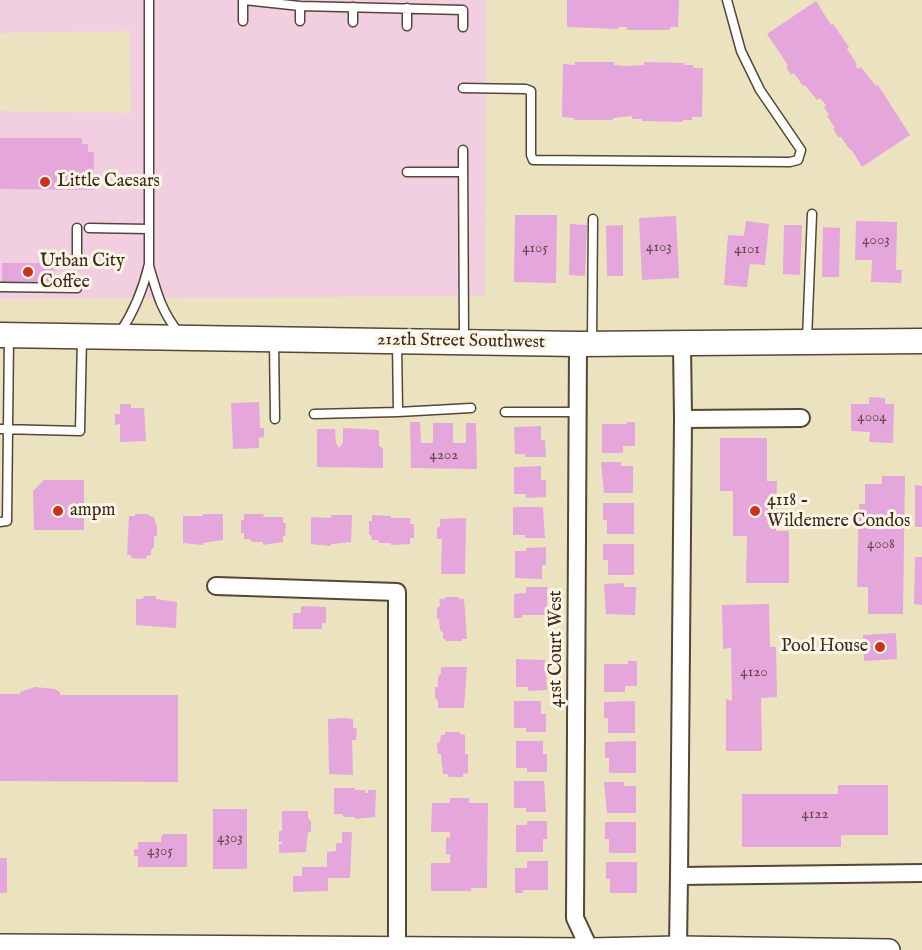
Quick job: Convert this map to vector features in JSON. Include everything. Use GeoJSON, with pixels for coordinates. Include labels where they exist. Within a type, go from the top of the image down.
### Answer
{"type":"FeatureCollection","features":[{"type":"Feature","properties":{"kind":"main road","name":"212th Street Southwest"},"geometry":{"type":"LineString","coordinates":[[5,335],[585,344],[922,341]]}},
{"type":"Feature","properties":{"kind":"street","name":"41st Court West"},"geometry":{"type":"LineString","coordinates":[[585,344],[577,412],[575,918],[590,950]]}},
{"type":"Feature","properties":{"kind":"street"},"geometry":{"type":"LineString","coordinates":[[678,947],[682,344]]}},
{"type":"Feature","properties":{"kind":"street"},"geometry":{"type":"LineString","coordinates":[[683,419],[801,418]]}},
{"type":"Feature","properties":{"kind":"street"},"geometry":{"type":"LineString","coordinates":[[216,586],[397,592],[397,948]]}},
{"type":"Feature","properties":{"kind":"street"},"geometry":{"type":"LineString","coordinates":[[679,876],[922,873]]}},
{"type":"Feature","properties":{"kind":"street"},"geometry":{"type":"LineString","coordinates":[[0,945],[590,950],[678,947],[889,950]]}},
{"type":"Feature","properties":{"kind":"lane"},"geometry":{"type":"LineString","coordinates":[[117,337],[133,314],[149,264],[149,0]]}},
{"type":"Feature","properties":{"kind":"lane"},"geometry":{"type":"LineString","coordinates":[[243,21],[244,0],[300,6],[407,8],[442,4],[463,10],[463,27]]}},
{"type":"Feature","properties":{"kind":"lane"},"geometry":{"type":"LineString","coordinates":[[463,88],[531,91],[531,155],[533,160],[660,162],[790,162],[798,160],[801,150],[760,90],[741,51],[727,0]]}},
{"type":"Feature","properties":{"kind":"lane"},"geometry":{"type":"LineString","coordinates":[[300,6],[300,21]]}},
{"type":"Feature","properties":{"kind":"lane"},"geometry":{"type":"LineString","coordinates":[[353,7],[353,22]]}},
{"type":"Feature","properties":{"kind":"lane"},"geometry":{"type":"LineString","coordinates":[[407,8],[407,26]]}},
{"type":"Feature","properties":{"kind":"lane"},"geometry":{"type":"LineString","coordinates":[[463,150],[464,342]]}},
{"type":"Feature","properties":{"kind":"lane"},"geometry":{"type":"LineString","coordinates":[[407,172],[463,172]]}},
{"type":"Feature","properties":{"kind":"lane"},"geometry":{"type":"LineString","coordinates":[[807,342],[812,214]]}},
{"type":"Feature","properties":{"kind":"lane"},"geometry":{"type":"LineString","coordinates":[[585,344],[593,219]]}},
{"type":"Feature","properties":{"kind":"lane"},"geometry":{"type":"LineString","coordinates":[[77,228],[77,254]]}},
{"type":"Feature","properties":{"kind":"lane"},"geometry":{"type":"LineString","coordinates":[[89,228],[149,229]]}},
{"type":"Feature","properties":{"kind":"lane"},"geometry":{"type":"LineString","coordinates":[[149,264],[165,316],[183,338]]}},
{"type":"Feature","properties":{"kind":"lane"},"geometry":{"type":"LineString","coordinates":[[0,287],[77,288]]}},
{"type":"Feature","properties":{"kind":"lane"},"geometry":{"type":"LineString","coordinates":[[0,522],[8,521],[4,430],[5,335]]}},
{"type":"Feature","properties":{"kind":"lane"},"geometry":{"type":"LineString","coordinates":[[4,430],[80,431],[82,336]]}},
{"type":"Feature","properties":{"kind":"lane"},"geometry":{"type":"LineString","coordinates":[[274,339],[275,419]]}},
{"type":"Feature","properties":{"kind":"lane"},"geometry":{"type":"LineString","coordinates":[[397,341],[398,412]]}},
{"type":"Feature","properties":{"kind":"lane"},"geometry":{"type":"LineString","coordinates":[[314,414],[471,408]]}},
{"type":"Feature","properties":{"kind":"lane"},"geometry":{"type":"LineString","coordinates":[[505,412],[577,412]]}},
{"type":"Feature","properties":{"kind":"shaded area"},"geometry":{"type":"Polygon","coordinates":[[[0,0],[486,0],[485,296],[0,299],[0,111],[131,113],[130,31],[0,33],[0,0]]]}},
{"type":"Feature","properties":{"kind":"building"},"geometry":{"type":"Polygon","coordinates":[[[567,0],[679,0],[678,27],[670,27],[670,30],[627,30],[627,27],[618,27],[618,29],[567,27],[567,0]]]}},
{"type":"Feature","properties":{"kind":"building"},"geometry":{"type":"Polygon","coordinates":[[[816,1],[831,25],[833,24],[849,47],[847,49],[857,64],[855,65],[858,69],[861,67],[876,86],[878,85],[910,135],[862,167],[851,149],[833,129],[835,128],[824,107],[826,105],[820,98],[817,100],[805,85],[803,86],[794,73],[791,75],[786,67],[788,65],[767,34],[816,1]]]}},
{"type":"Feature","properties":{"kind":"building"},"geometry":{"type":"Polygon","coordinates":[[[575,62],[614,62],[614,65],[624,66],[644,65],[644,62],[684,63],[684,65],[693,65],[693,68],[703,68],[702,117],[692,117],[692,120],[683,120],[683,122],[642,121],[642,119],[632,119],[632,116],[613,118],[613,120],[574,120],[574,118],[562,117],[563,64],[575,65],[575,62]]]}},
{"type":"Feature","properties":{"kind":"building"},"geometry":{"type":"Polygon","coordinates":[[[0,138],[82,138],[82,144],[88,144],[88,152],[94,152],[94,190],[0,189],[0,138]]]}},
{"type":"Feature","properties":{"kind":"building"},"geometry":{"type":"Polygon","coordinates":[[[515,215],[557,215],[556,283],[514,282],[515,215]]]}},
{"type":"Feature","properties":{"kind":"building"},"geometry":{"type":"Polygon","coordinates":[[[676,216],[679,278],[642,280],[639,218],[676,216]]]}},
{"type":"Feature","properties":{"kind":"building"},"geometry":{"type":"Polygon","coordinates":[[[746,221],[769,224],[765,265],[750,264],[747,287],[724,285],[728,235],[744,236],[746,221]]]}},
{"type":"Feature","properties":{"kind":"building"},"geometry":{"type":"Polygon","coordinates":[[[856,221],[897,222],[896,270],[902,270],[901,283],[871,282],[872,260],[855,260],[856,221]]]}},
{"type":"Feature","properties":{"kind":"building"},"geometry":{"type":"Polygon","coordinates":[[[570,224],[587,225],[585,276],[569,275],[570,224]]]}},
{"type":"Feature","properties":{"kind":"building"},"geometry":{"type":"Polygon","coordinates":[[[623,225],[623,276],[607,276],[606,226],[623,225]]]}},
{"type":"Feature","properties":{"kind":"building"},"geometry":{"type":"Polygon","coordinates":[[[784,225],[802,225],[800,275],[783,274],[784,225]]]}},
{"type":"Feature","properties":{"kind":"building"},"geometry":{"type":"Polygon","coordinates":[[[823,227],[840,228],[839,277],[822,277],[823,227]]]}},
{"type":"Feature","properties":{"kind":"building","name":"Urban City Coffee"},"geometry":{"type":"Polygon","coordinates":[[[2,263],[54,263],[55,282],[2,282],[2,263]]]}},
{"type":"Feature","properties":{"kind":"building"},"geometry":{"type":"Polygon","coordinates":[[[869,397],[885,398],[885,404],[894,404],[893,443],[869,442],[870,432],[851,431],[851,404],[869,404],[869,397]]]}},
{"type":"Feature","properties":{"kind":"building"},"geometry":{"type":"Polygon","coordinates":[[[259,402],[260,428],[264,428],[264,437],[259,438],[259,448],[233,449],[231,403],[259,402]]]}},
{"type":"Feature","properties":{"kind":"building"},"geometry":{"type":"Polygon","coordinates":[[[120,404],[131,404],[131,408],[144,408],[146,441],[120,442],[120,424],[115,425],[115,414],[120,414],[120,404]]]}},
{"type":"Feature","properties":{"kind":"building"},"geometry":{"type":"Polygon","coordinates":[[[410,422],[420,422],[421,443],[433,443],[433,423],[453,423],[453,443],[466,443],[466,423],[476,423],[477,469],[411,468],[410,422]]]}},
{"type":"Feature","properties":{"kind":"building"},"geometry":{"type":"Polygon","coordinates":[[[627,422],[635,422],[635,446],[623,446],[623,453],[602,453],[602,424],[627,424],[627,422]]]}},
{"type":"Feature","properties":{"kind":"building"},"geometry":{"type":"Polygon","coordinates":[[[541,426],[541,440],[545,440],[546,457],[525,457],[525,454],[515,454],[514,427],[541,426]]]}},
{"type":"Feature","properties":{"kind":"building"},"geometry":{"type":"Polygon","coordinates":[[[343,428],[379,430],[379,446],[383,448],[383,468],[317,467],[317,429],[335,429],[336,443],[339,448],[343,443],[343,428]]]}},
{"type":"Feature","properties":{"kind":"building","name":"4118 - Wildemere Condos"},"geometry":{"type":"Polygon","coordinates":[[[720,438],[767,438],[767,481],[777,481],[776,531],[789,531],[789,583],[746,583],[747,536],[733,536],[733,491],[720,491],[720,438]]]}},
{"type":"Feature","properties":{"kind":"building"},"geometry":{"type":"Polygon","coordinates":[[[601,462],[621,462],[621,466],[633,466],[633,493],[604,493],[601,462]]]}},
{"type":"Feature","properties":{"kind":"building"},"geometry":{"type":"Polygon","coordinates":[[[541,466],[541,480],[546,480],[546,497],[526,498],[526,494],[514,494],[514,467],[541,466]]]}},
{"type":"Feature","properties":{"kind":"building"},"geometry":{"type":"Polygon","coordinates":[[[882,476],[905,476],[903,614],[868,614],[868,587],[857,587],[859,504],[865,504],[865,484],[882,484],[882,476]]]}},
{"type":"Feature","properties":{"kind":"building","name":"ampm"},"geometry":{"type":"Polygon","coordinates":[[[44,480],[84,480],[84,530],[34,530],[33,491],[44,480]]]}},
{"type":"Feature","properties":{"kind":"building"},"geometry":{"type":"Polygon","coordinates":[[[915,485],[922,486],[922,527],[915,527],[915,485]]]}},
{"type":"Feature","properties":{"kind":"building"},"geometry":{"type":"Polygon","coordinates":[[[603,503],[634,503],[634,534],[607,534],[607,520],[603,520],[603,503]]]}},
{"type":"Feature","properties":{"kind":"building"},"geometry":{"type":"Polygon","coordinates":[[[513,507],[543,507],[545,538],[525,538],[525,535],[513,535],[513,507]]]}},
{"type":"Feature","properties":{"kind":"building"},"geometry":{"type":"Polygon","coordinates":[[[135,514],[149,514],[154,517],[157,525],[154,547],[151,555],[146,556],[146,559],[131,558],[131,555],[127,555],[129,516],[135,516],[135,514]]]}},
{"type":"Feature","properties":{"kind":"building"},"geometry":{"type":"Polygon","coordinates":[[[203,514],[223,514],[223,540],[203,543],[203,545],[183,543],[183,516],[203,516],[203,514]]]}},
{"type":"Feature","properties":{"kind":"building"},"geometry":{"type":"Polygon","coordinates":[[[244,514],[283,517],[283,523],[286,523],[283,542],[263,545],[263,542],[244,539],[244,533],[241,533],[241,520],[244,520],[244,514]]]}},
{"type":"Feature","properties":{"kind":"building"},"geometry":{"type":"Polygon","coordinates":[[[331,515],[352,515],[351,542],[331,544],[331,546],[311,544],[311,517],[331,518],[331,515]]]}},
{"type":"Feature","properties":{"kind":"building"},"geometry":{"type":"Polygon","coordinates":[[[372,515],[411,518],[410,524],[414,524],[414,538],[410,538],[410,544],[391,545],[391,543],[372,540],[369,535],[369,521],[372,521],[372,515]]]}},
{"type":"Feature","properties":{"kind":"building"},"geometry":{"type":"Polygon","coordinates":[[[466,518],[465,574],[441,574],[442,539],[437,539],[440,519],[466,518]]]}},
{"type":"Feature","properties":{"kind":"building"},"geometry":{"type":"Polygon","coordinates":[[[603,544],[634,544],[634,575],[608,575],[608,560],[603,560],[603,544]]]}},
{"type":"Feature","properties":{"kind":"building"},"geometry":{"type":"Polygon","coordinates":[[[546,547],[546,565],[542,565],[542,579],[515,578],[515,551],[546,547]]]}},
{"type":"Feature","properties":{"kind":"building"},"geometry":{"type":"Polygon","coordinates":[[[915,557],[922,557],[922,605],[914,604],[915,557]]]}},
{"type":"Feature","properties":{"kind":"building"},"geometry":{"type":"Polygon","coordinates":[[[624,583],[624,587],[636,587],[635,615],[606,614],[604,584],[624,583]]]}},
{"type":"Feature","properties":{"kind":"building"},"geometry":{"type":"Polygon","coordinates":[[[526,587],[547,587],[547,615],[522,615],[522,618],[514,618],[514,594],[526,593],[526,587]]]}},
{"type":"Feature","properties":{"kind":"building"},"geometry":{"type":"Polygon","coordinates":[[[145,596],[156,596],[156,599],[177,602],[176,628],[136,625],[136,599],[142,599],[145,596]]]}},
{"type":"Feature","properties":{"kind":"building"},"geometry":{"type":"Polygon","coordinates":[[[445,597],[464,599],[467,639],[447,641],[443,638],[439,619],[437,619],[437,608],[440,606],[439,599],[445,599],[445,597]]]}},
{"type":"Feature","properties":{"kind":"building"},"geometry":{"type":"Polygon","coordinates":[[[769,604],[770,647],[776,647],[777,697],[761,698],[762,751],[726,751],[726,699],[732,701],[731,648],[723,649],[722,605],[769,604]]]}},
{"type":"Feature","properties":{"kind":"building"},"geometry":{"type":"Polygon","coordinates":[[[301,606],[326,607],[326,623],[322,623],[322,629],[293,629],[293,613],[301,613],[301,606]]]}},
{"type":"Feature","properties":{"kind":"building","name":"Pool House"},"geometry":{"type":"Polygon","coordinates":[[[896,633],[897,659],[864,661],[863,635],[896,633]]]}},
{"type":"Feature","properties":{"kind":"building"},"geometry":{"type":"Polygon","coordinates":[[[516,659],[545,660],[547,690],[528,691],[528,687],[516,687],[516,659]]]}},
{"type":"Feature","properties":{"kind":"building"},"geometry":{"type":"Polygon","coordinates":[[[628,661],[637,661],[637,686],[625,686],[625,692],[604,692],[604,664],[628,664],[628,661]]]}},
{"type":"Feature","properties":{"kind":"building"},"geometry":{"type":"Polygon","coordinates":[[[441,667],[467,667],[464,708],[438,708],[435,687],[438,687],[441,667]]]}},
{"type":"Feature","properties":{"kind":"building"},"geometry":{"type":"Polygon","coordinates":[[[35,687],[55,689],[60,692],[60,695],[178,695],[178,782],[0,781],[0,694],[20,694],[20,692],[35,687]]]}},
{"type":"Feature","properties":{"kind":"building"},"geometry":{"type":"Polygon","coordinates":[[[514,701],[541,701],[541,714],[546,714],[546,732],[526,732],[526,728],[514,728],[514,701]]]}},
{"type":"Feature","properties":{"kind":"building"},"geometry":{"type":"Polygon","coordinates":[[[635,701],[635,733],[608,733],[608,718],[604,718],[604,702],[635,701]]]}},
{"type":"Feature","properties":{"kind":"building"},"geometry":{"type":"Polygon","coordinates":[[[328,719],[353,719],[353,727],[357,729],[356,740],[352,740],[353,775],[329,774],[328,719]]]}},
{"type":"Feature","properties":{"kind":"building"},"geometry":{"type":"Polygon","coordinates":[[[445,732],[460,732],[465,735],[468,774],[463,773],[463,777],[449,777],[448,774],[443,774],[441,754],[438,754],[437,743],[445,732]]]}},
{"type":"Feature","properties":{"kind":"building"},"geometry":{"type":"Polygon","coordinates":[[[516,741],[543,741],[543,754],[547,754],[547,772],[527,772],[527,768],[516,768],[516,741]]]}},
{"type":"Feature","properties":{"kind":"building"},"geometry":{"type":"Polygon","coordinates":[[[636,741],[636,773],[609,773],[609,758],[605,758],[605,742],[636,741]]]}},
{"type":"Feature","properties":{"kind":"building"},"geometry":{"type":"Polygon","coordinates":[[[514,781],[544,781],[546,812],[526,812],[526,808],[514,808],[514,781]]]}},
{"type":"Feature","properties":{"kind":"building"},"geometry":{"type":"Polygon","coordinates":[[[604,782],[624,782],[624,786],[636,786],[636,813],[607,813],[604,782]]]}},
{"type":"Feature","properties":{"kind":"building"},"geometry":{"type":"Polygon","coordinates":[[[838,785],[888,785],[888,835],[841,835],[841,847],[742,847],[742,794],[838,794],[838,785]]]}},
{"type":"Feature","properties":{"kind":"building"},"geometry":{"type":"Polygon","coordinates":[[[334,788],[355,788],[355,790],[365,790],[365,793],[368,793],[368,790],[376,790],[375,817],[355,819],[355,817],[334,814],[334,788]]]}},
{"type":"Feature","properties":{"kind":"building"},"geometry":{"type":"Polygon","coordinates":[[[450,798],[469,798],[469,803],[488,803],[487,888],[471,888],[471,891],[431,891],[431,863],[450,863],[450,854],[446,854],[446,837],[450,838],[450,832],[431,832],[432,803],[450,803],[450,798]]]}},
{"type":"Feature","properties":{"kind":"building"},"geometry":{"type":"Polygon","coordinates":[[[213,809],[247,809],[247,869],[213,869],[213,809]]]}},
{"type":"Feature","properties":{"kind":"building"},"geometry":{"type":"Polygon","coordinates":[[[282,811],[308,811],[311,832],[308,832],[306,852],[279,853],[279,844],[282,844],[279,842],[279,831],[282,831],[282,811]]]}},
{"type":"Feature","properties":{"kind":"building"},"geometry":{"type":"Polygon","coordinates":[[[527,821],[547,821],[547,839],[543,839],[543,852],[516,852],[516,825],[527,825],[527,821]]]}},
{"type":"Feature","properties":{"kind":"building"},"geometry":{"type":"Polygon","coordinates":[[[605,822],[636,822],[636,853],[609,853],[609,839],[605,839],[605,822]]]}},
{"type":"Feature","properties":{"kind":"building"},"geometry":{"type":"Polygon","coordinates":[[[342,832],[352,832],[350,878],[328,878],[328,891],[293,892],[293,876],[302,876],[302,867],[327,867],[327,852],[336,851],[336,843],[342,843],[342,832]]]}},
{"type":"Feature","properties":{"kind":"building"},"geometry":{"type":"Polygon","coordinates":[[[163,834],[187,834],[187,867],[138,867],[138,856],[134,856],[134,849],[138,849],[138,842],[161,842],[163,834]]]}},
{"type":"Feature","properties":{"kind":"building"},"geometry":{"type":"Polygon","coordinates":[[[0,858],[7,858],[7,893],[0,893],[0,858]]]}},
{"type":"Feature","properties":{"kind":"building"},"geometry":{"type":"Polygon","coordinates":[[[527,861],[548,861],[548,890],[523,890],[523,893],[515,893],[515,868],[527,868],[527,861]]]}},
{"type":"Feature","properties":{"kind":"building"},"geometry":{"type":"Polygon","coordinates":[[[606,862],[637,862],[637,893],[610,893],[610,879],[606,879],[606,862]]]}},
{"type":"Feature","properties":{"kind":"place","name":"Little Caesars"},"geometry":{"type":"Point","coordinates":[45,182]}},
{"type":"Feature","properties":{"kind":"place","name":"Urban City Coffee"},"geometry":{"type":"Point","coordinates":[28,272]}},
{"type":"Feature","properties":{"kind":"place","name":"ampm"},"geometry":{"type":"Point","coordinates":[58,511]}},
{"type":"Feature","properties":{"kind":"place","name":"4118 - Wildemere Condos"},"geometry":{"type":"Point","coordinates":[755,511]}},
{"type":"Feature","properties":{"kind":"place","name":"Pool House"},"geometry":{"type":"Point","coordinates":[880,647]}}]}
